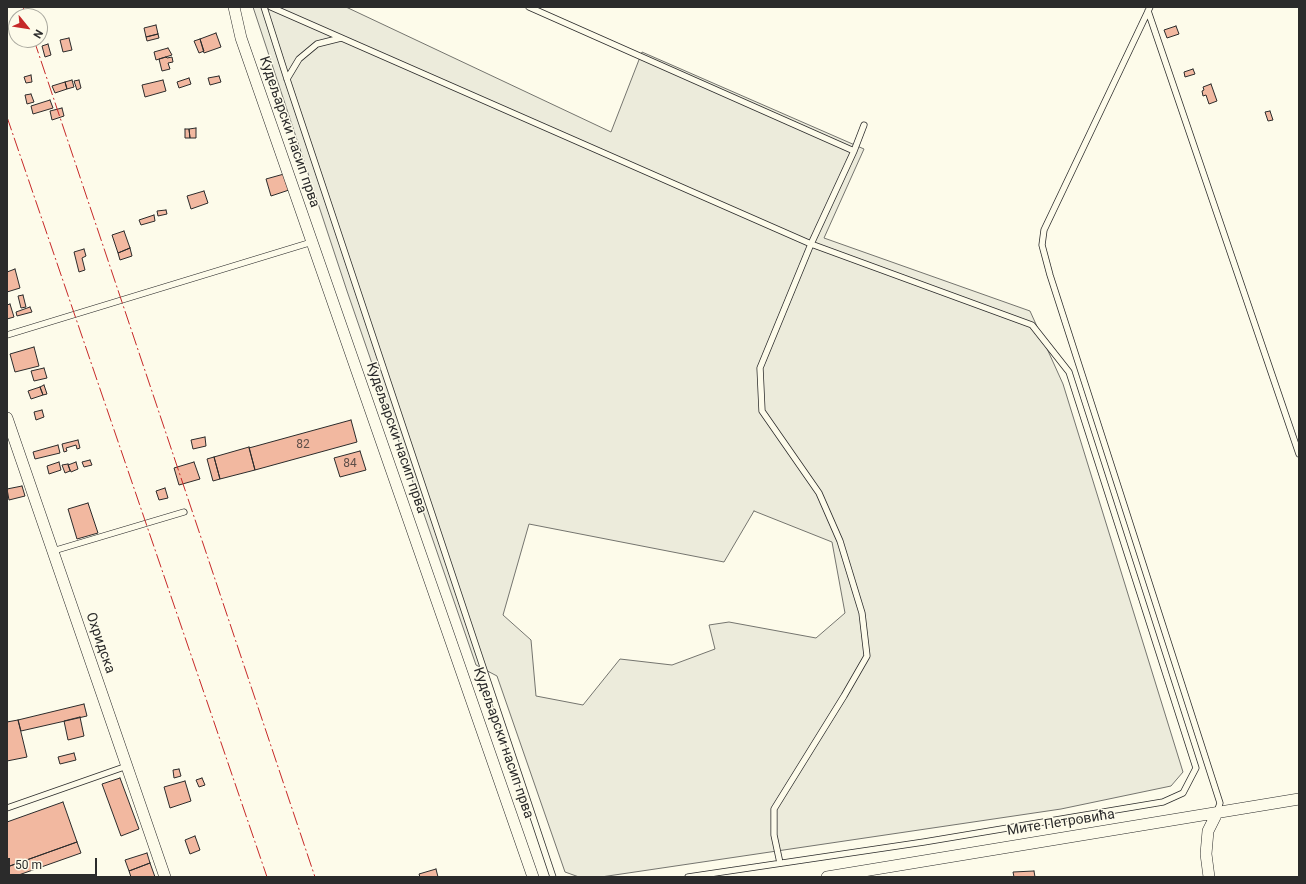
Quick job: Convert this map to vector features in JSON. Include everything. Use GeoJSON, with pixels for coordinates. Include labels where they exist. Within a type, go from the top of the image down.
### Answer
{"type":"FeatureCollection","features":[{"type":"Feature","properties":{"kind":"street","name":"Кудељарски насип прва"},"geometry":{"type":"LineString","coordinates":[[234,7],[241,38],[533,877]]}},
{"type":"Feature","properties":{"kind":"street","name":"Охридска"},"geometry":{"type":"LineString","coordinates":[[7,418],[166,877]]}},
{"type":"Feature","properties":{"kind":"street","name":"Мите Петровића"},"geometry":{"type":"LineString","coordinates":[[827,877],[1299,799]]}},
{"type":"Feature","properties":{"kind":"street"},"geometry":{"type":"LineString","coordinates":[[1209,877],[1206,854],[1208,831],[1217,813]]}},
{"type":"Feature","properties":{"kind":"lane"},"geometry":{"type":"LineString","coordinates":[[264,7],[553,877]]}},
{"type":"Feature","properties":{"kind":"lane"},"geometry":{"type":"LineString","coordinates":[[271,7],[811,244],[1032,325],[1069,372],[1196,768],[1183,792],[1163,802],[932,840],[688,877]]}},
{"type":"Feature","properties":{"kind":"lane"},"geometry":{"type":"LineString","coordinates":[[529,7],[854,151]]}},
{"type":"Feature","properties":{"kind":"lane"},"geometry":{"type":"LineString","coordinates":[[1149,9],[1299,454]]}},
{"type":"Feature","properties":{"kind":"lane"},"geometry":{"type":"LineString","coordinates":[[1149,9],[1044,230],[1042,245],[1050,275],[1220,803],[1217,813]]}},
{"type":"Feature","properties":{"kind":"lane"},"geometry":{"type":"LineString","coordinates":[[287,80],[299,58],[318,44],[342,38]]}},
{"type":"Feature","properties":{"kind":"lane"},"geometry":{"type":"LineString","coordinates":[[780,863],[774,835],[774,809],[867,656],[862,613],[840,540],[819,493],[762,411],[760,368],[811,244],[854,151],[864,125]]}},
{"type":"Feature","properties":{"kind":"lane"},"geometry":{"type":"LineString","coordinates":[[7,335],[312,242]]}},
{"type":"Feature","properties":{"kind":"lane"},"geometry":{"type":"LineString","coordinates":[[53,551],[184,512]]}},
{"type":"Feature","properties":{"kind":"lane"},"geometry":{"type":"LineString","coordinates":[[7,808],[127,766]]}},
{"type":"Feature","properties":{"kind":"shaded area"},"geometry":{"type":"Polygon","coordinates":[[[253,7],[346,7],[611,132],[642,52],[864,149],[824,238],[1030,311],[1063,384],[1183,772],[1171,786],[1061,809],[601,877],[579,877],[565,872],[497,676],[476,665],[347,291],[253,7]],[[754,511],[724,562],[529,524],[503,615],[531,640],[536,696],[583,705],[620,659],[672,665],[715,649],[709,625],[729,622],[816,638],[845,613],[832,542],[754,511]]]}},
{"type":"Feature","properties":{"kind":"building"},"geometry":{"type":"Polygon","coordinates":[[[156,25],[158,34],[146,37],[144,28],[156,25]]]}},
{"type":"Feature","properties":{"kind":"building"},"geometry":{"type":"Polygon","coordinates":[[[1176,26],[1179,34],[1167,38],[1164,30],[1176,26]]]}},
{"type":"Feature","properties":{"kind":"building"},"geometry":{"type":"Polygon","coordinates":[[[216,33],[221,47],[204,53],[200,39],[216,33]]]}},
{"type":"Feature","properties":{"kind":"building"},"geometry":{"type":"Polygon","coordinates":[[[158,34],[159,38],[147,41],[146,37],[158,34]]]}},
{"type":"Feature","properties":{"kind":"building"},"geometry":{"type":"Polygon","coordinates":[[[69,38],[72,50],[63,52],[60,40],[69,38]]]}},
{"type":"Feature","properties":{"kind":"building"},"geometry":{"type":"Polygon","coordinates":[[[200,39],[204,51],[199,53],[194,41],[200,39]]]}},
{"type":"Feature","properties":{"kind":"building"},"geometry":{"type":"Polygon","coordinates":[[[48,44],[51,55],[45,57],[43,48],[48,48],[48,44]]]}},
{"type":"Feature","properties":{"kind":"building"},"geometry":{"type":"Polygon","coordinates":[[[168,48],[172,55],[156,60],[154,52],[168,48]]]}},
{"type":"Feature","properties":{"kind":"building"},"geometry":{"type":"Polygon","coordinates":[[[172,57],[173,62],[168,63],[170,69],[162,71],[159,59],[172,57]]]}},
{"type":"Feature","properties":{"kind":"building"},"geometry":{"type":"Polygon","coordinates":[[[1193,69],[1195,74],[1185,77],[1184,72],[1193,69]]]}},
{"type":"Feature","properties":{"kind":"building"},"geometry":{"type":"Polygon","coordinates":[[[31,75],[32,82],[26,83],[24,77],[31,75]]]}},
{"type":"Feature","properties":{"kind":"building"},"geometry":{"type":"Polygon","coordinates":[[[219,76],[221,82],[210,85],[208,78],[219,76]]]}},
{"type":"Feature","properties":{"kind":"building"},"geometry":{"type":"Polygon","coordinates":[[[189,78],[191,84],[179,88],[177,82],[189,78]]]}},
{"type":"Feature","properties":{"kind":"building"},"geometry":{"type":"Polygon","coordinates":[[[72,80],[74,87],[67,89],[65,82],[72,80]]]}},
{"type":"Feature","properties":{"kind":"building"},"geometry":{"type":"Polygon","coordinates":[[[79,80],[81,88],[77,90],[74,81],[79,80]]]}},
{"type":"Feature","properties":{"kind":"building"},"geometry":{"type":"Polygon","coordinates":[[[163,80],[166,91],[145,97],[142,85],[163,80]]]}},
{"type":"Feature","properties":{"kind":"building"},"geometry":{"type":"Polygon","coordinates":[[[65,82],[67,89],[55,93],[52,86],[65,82]]]}},
{"type":"Feature","properties":{"kind":"building"},"geometry":{"type":"Polygon","coordinates":[[[1211,84],[1217,101],[1209,104],[1206,95],[1203,96],[1202,91],[1204,90],[1203,87],[1211,84]]]}},
{"type":"Feature","properties":{"kind":"building"},"geometry":{"type":"Polygon","coordinates":[[[31,94],[34,102],[27,104],[25,95],[31,94]]]}},
{"type":"Feature","properties":{"kind":"building"},"geometry":{"type":"Polygon","coordinates":[[[50,100],[53,108],[33,114],[31,106],[50,100]]]}},
{"type":"Feature","properties":{"kind":"building"},"geometry":{"type":"Polygon","coordinates":[[[62,108],[64,116],[52,120],[50,111],[62,108]]]}},
{"type":"Feature","properties":{"kind":"building"},"geometry":{"type":"Polygon","coordinates":[[[1270,111],[1273,120],[1268,121],[1265,112],[1270,111]]]}},
{"type":"Feature","properties":{"kind":"building"},"geometry":{"type":"Polygon","coordinates":[[[196,128],[196,138],[190,138],[189,129],[196,128]]]}},
{"type":"Feature","properties":{"kind":"building"},"geometry":{"type":"Polygon","coordinates":[[[185,129],[189,129],[190,138],[185,138],[185,129]]]}},
{"type":"Feature","properties":{"kind":"building"},"geometry":{"type":"Polygon","coordinates":[[[284,174],[289,190],[271,196],[266,179],[284,174]]]}},
{"type":"Feature","properties":{"kind":"building"},"geometry":{"type":"Polygon","coordinates":[[[204,191],[208,203],[191,209],[187,196],[204,191]]]}},
{"type":"Feature","properties":{"kind":"building"},"geometry":{"type":"Polygon","coordinates":[[[166,210],[167,214],[158,216],[157,211],[166,210]]]}},
{"type":"Feature","properties":{"kind":"building"},"geometry":{"type":"Polygon","coordinates":[[[154,215],[155,221],[141,225],[139,220],[154,215]]]}},
{"type":"Feature","properties":{"kind":"building"},"geometry":{"type":"Polygon","coordinates":[[[124,231],[130,248],[118,253],[112,235],[124,231]]]}},
{"type":"Feature","properties":{"kind":"building"},"geometry":{"type":"Polygon","coordinates":[[[130,248],[132,256],[120,260],[118,253],[130,248]]]}},
{"type":"Feature","properties":{"kind":"building"},"geometry":{"type":"Polygon","coordinates":[[[84,249],[86,256],[82,258],[85,270],[79,272],[74,252],[84,249]]]}},
{"type":"Feature","properties":{"kind":"building"},"geometry":{"type":"Polygon","coordinates":[[[15,269],[20,288],[7,292],[7,272],[15,269]]]}},
{"type":"Feature","properties":{"kind":"building"},"geometry":{"type":"Polygon","coordinates":[[[23,295],[26,307],[21,308],[18,296],[23,295]]]}},
{"type":"Feature","properties":{"kind":"building"},"geometry":{"type":"Polygon","coordinates":[[[10,304],[14,317],[7,319],[7,305],[10,304]]]}},
{"type":"Feature","properties":{"kind":"building"},"geometry":{"type":"Polygon","coordinates":[[[30,307],[32,312],[17,316],[16,312],[30,307]]]}},
{"type":"Feature","properties":{"kind":"building"},"geometry":{"type":"Polygon","coordinates":[[[34,347],[39,366],[15,372],[10,354],[34,347]]]}},
{"type":"Feature","properties":{"kind":"building"},"geometry":{"type":"Polygon","coordinates":[[[44,368],[47,378],[34,381],[31,371],[44,368]]]}},
{"type":"Feature","properties":{"kind":"building"},"geometry":{"type":"Polygon","coordinates":[[[44,385],[47,394],[43,395],[40,387],[44,385]]]}},
{"type":"Feature","properties":{"kind":"building"},"geometry":{"type":"Polygon","coordinates":[[[40,387],[43,395],[31,399],[28,391],[40,387]]]}},
{"type":"Feature","properties":{"kind":"building"},"geometry":{"type":"Polygon","coordinates":[[[42,410],[44,417],[36,420],[34,412],[42,410]]]}},
{"type":"Feature","properties":{"kind":"building"},"geometry":{"type":"Polygon","coordinates":[[[351,420],[357,442],[255,470],[249,448],[351,420]]]}},
{"type":"Feature","properties":{"kind":"building"},"geometry":{"type":"Polygon","coordinates":[[[205,437],[206,446],[193,449],[191,440],[205,437]]]}},
{"type":"Feature","properties":{"kind":"building"},"geometry":{"type":"Polygon","coordinates":[[[78,440],[80,448],[77,449],[76,445],[66,448],[67,451],[64,452],[62,444],[78,440]]]}},
{"type":"Feature","properties":{"kind":"building"},"geometry":{"type":"Polygon","coordinates":[[[58,445],[60,453],[35,459],[33,452],[58,445]]]}},
{"type":"Feature","properties":{"kind":"building"},"geometry":{"type":"Polygon","coordinates":[[[249,447],[255,470],[220,479],[214,457],[249,447]]]}},
{"type":"Feature","properties":{"kind":"building"},"geometry":{"type":"Polygon","coordinates":[[[360,451],[366,470],[340,477],[334,458],[360,451]]]}},
{"type":"Feature","properties":{"kind":"building"},"geometry":{"type":"Polygon","coordinates":[[[214,457],[220,479],[213,481],[207,459],[214,457]]]}},
{"type":"Feature","properties":{"kind":"building"},"geometry":{"type":"Polygon","coordinates":[[[90,460],[92,465],[84,467],[82,462],[90,460]]]}},
{"type":"Feature","properties":{"kind":"building"},"geometry":{"type":"Polygon","coordinates":[[[59,462],[61,470],[49,474],[47,466],[59,462]]]}},
{"type":"Feature","properties":{"kind":"building"},"geometry":{"type":"Polygon","coordinates":[[[76,462],[78,469],[71,472],[68,465],[76,462]]]}},
{"type":"Feature","properties":{"kind":"building"},"geometry":{"type":"Polygon","coordinates":[[[194,462],[200,479],[179,485],[174,468],[194,462]]]}},
{"type":"Feature","properties":{"kind":"building"},"geometry":{"type":"Polygon","coordinates":[[[68,464],[70,471],[65,473],[62,465],[68,464]]]}},
{"type":"Feature","properties":{"kind":"building"},"geometry":{"type":"Polygon","coordinates":[[[22,486],[25,496],[9,500],[7,489],[22,486]]]}},
{"type":"Feature","properties":{"kind":"building"},"geometry":{"type":"Polygon","coordinates":[[[165,488],[168,498],[159,500],[156,491],[165,488]]]}},
{"type":"Feature","properties":{"kind":"building"},"geometry":{"type":"Polygon","coordinates":[[[88,503],[98,533],[77,539],[68,509],[88,503]]]}},
{"type":"Feature","properties":{"kind":"building"},"geometry":{"type":"Polygon","coordinates":[[[84,704],[87,716],[21,731],[18,720],[84,704]]]}},
{"type":"Feature","properties":{"kind":"building"},"geometry":{"type":"Polygon","coordinates":[[[80,717],[84,736],[68,740],[64,721],[80,717]]]}},
{"type":"Feature","properties":{"kind":"building"},"geometry":{"type":"Polygon","coordinates":[[[18,720],[27,757],[7,761],[7,722],[18,720]]]}},
{"type":"Feature","properties":{"kind":"building"},"geometry":{"type":"Polygon","coordinates":[[[74,753],[76,760],[60,764],[58,757],[74,753]]]}},
{"type":"Feature","properties":{"kind":"building"},"geometry":{"type":"Polygon","coordinates":[[[179,769],[181,776],[174,778],[173,770],[179,769]]]}},
{"type":"Feature","properties":{"kind":"building"},"geometry":{"type":"Polygon","coordinates":[[[120,778],[139,829],[121,836],[102,784],[120,778]]]}},
{"type":"Feature","properties":{"kind":"building"},"geometry":{"type":"Polygon","coordinates":[[[202,778],[205,785],[199,787],[196,780],[202,778]]]}},
{"type":"Feature","properties":{"kind":"building"},"geometry":{"type":"Polygon","coordinates":[[[185,781],[191,801],[170,808],[164,787],[185,781]]]}},
{"type":"Feature","properties":{"kind":"building"},"geometry":{"type":"Polygon","coordinates":[[[63,802],[77,842],[7,867],[7,822],[63,802]]]}},
{"type":"Feature","properties":{"kind":"building"},"geometry":{"type":"Polygon","coordinates":[[[195,836],[200,850],[190,854],[185,840],[195,836]]]}},
{"type":"Feature","properties":{"kind":"building"},"geometry":{"type":"Polygon","coordinates":[[[77,842],[81,853],[13,877],[7,877],[7,867],[77,842]]]}},
{"type":"Feature","properties":{"kind":"building"},"geometry":{"type":"Polygon","coordinates":[[[147,853],[150,863],[129,871],[125,860],[147,853]]]}},
{"type":"Feature","properties":{"kind":"building"},"geometry":{"type":"Polygon","coordinates":[[[150,863],[155,877],[131,877],[129,871],[150,863]]]}},
{"type":"Feature","properties":{"kind":"building"},"geometry":{"type":"Polygon","coordinates":[[[436,869],[438,877],[420,877],[419,874],[436,869]]]}},
{"type":"Feature","properties":{"kind":"building"},"geometry":{"type":"Polygon","coordinates":[[[1034,871],[1035,877],[1014,877],[1013,872],[1034,871]]]}},
{"type":"Feature","properties":{"kind":"power"},"geometry":{"type":"LineString","coordinates":[[37,48],[315,877]]}},
{"type":"Feature","properties":{"kind":"power"},"geometry":{"type":"LineString","coordinates":[[7,117],[267,877]]}}]}
